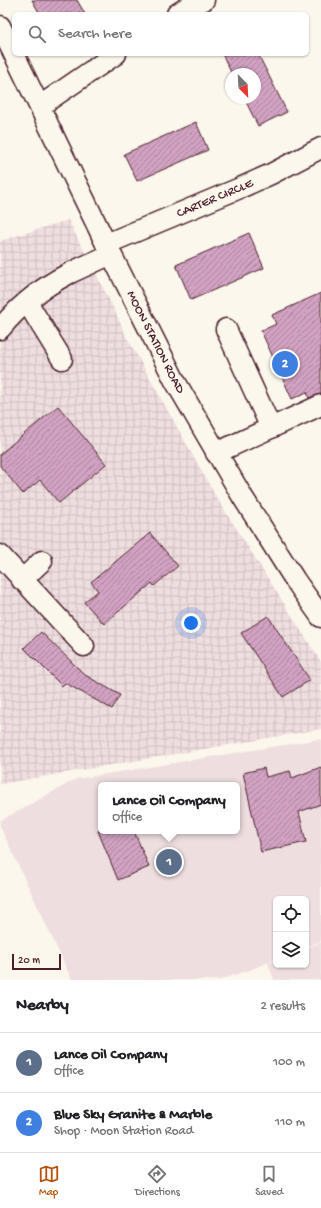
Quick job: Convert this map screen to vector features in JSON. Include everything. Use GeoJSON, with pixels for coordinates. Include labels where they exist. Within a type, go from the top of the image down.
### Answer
{"type":"FeatureCollection","features":[{"type":"Feature","properties":{"kind":"street"},"geometry":{"type":"LineString","coordinates":[[180,12],[204,0]]}},
{"type":"Feature","properties":{"kind":"street","name":"MOON STATION ROAD"},"geometry":{"type":"LineString","coordinates":[[0,26],[12,50]]}},
{"type":"Feature","properties":{"kind":"street","name":"MOON STATION ROAD"},"geometry":{"type":"LineString","coordinates":[[15,56],[108,249],[175,381],[242,496],[291,574],[321,618]]}},
{"type":"Feature","properties":{"kind":"street"},"geometry":{"type":"LineString","coordinates":[[40,106],[113,56]]}},
{"type":"Feature","properties":{"kind":"street","name":"CARTER CIRCLE"},"geometry":{"type":"LineString","coordinates":[[0,329],[27,302],[108,249],[271,174],[321,148]]}},
{"type":"Feature","properties":{"kind":"street"},"geometry":{"type":"LineString","coordinates":[[27,302],[62,359]]}},
{"type":"Feature","properties":{"kind":"street"},"geometry":{"type":"LineString","coordinates":[[226,329],[271,428]]}},
{"type":"Feature","properties":{"kind":"street"},"geometry":{"type":"LineString","coordinates":[[216,452],[321,405]]}},
{"type":"Feature","properties":{"kind":"street"},"geometry":{"type":"LineString","coordinates":[[0,555],[84,646]]}},
{"type":"Feature","properties":{"kind":"street"},"geometry":{"type":"LineString","coordinates":[[22,580],[42,562]]}},
{"type":"Feature","properties":{"kind":"shaded area"},"geometry":{"type":"Polygon","coordinates":[[[68,220],[114,309],[126,336],[215,495],[321,662],[321,729],[0,784],[0,241],[68,220]]]}},
{"type":"Feature","properties":{"kind":"shaded area"},"geometry":{"type":"Polygon","coordinates":[[[321,739],[321,941],[309,946],[309,896],[273,896],[273,960],[220,980],[72,980],[0,826],[0,821],[76,779],[321,739]]]}},
{"type":"Feature","properties":{"kind":"shaded area"},"geometry":{"type":"Polygon","coordinates":[[[321,942],[321,980],[274,980],[268,963],[273,961],[273,968],[309,968],[309,947],[321,942]]]}},
{"type":"Feature","properties":{"kind":"building"},"geometry":{"type":"Polygon","coordinates":[[[32,0],[77,0],[84,12],[39,12],[32,0]]]}},
{"type":"Feature","properties":{"kind":"building"},"geometry":{"type":"Polygon","coordinates":[[[223,56],[259,56],[287,112],[258,126],[247,104],[261,104],[261,68],[229,68],[223,56]]]}},
{"type":"Feature","properties":{"kind":"building"},"geometry":{"type":"Polygon","coordinates":[[[196,122],[208,150],[137,181],[124,154],[196,122]]]}},
{"type":"Feature","properties":{"kind":"building"},"geometry":{"type":"Polygon","coordinates":[[[249,233],[264,268],[191,300],[176,265],[249,233]]]}},
{"type":"Feature","properties":{"kind":"building"},"geometry":{"type":"Polygon","coordinates":[[[321,293],[321,394],[309,398],[307,392],[292,399],[261,331],[276,324],[272,315],[321,293]]]}},
{"type":"Feature","properties":{"kind":"building"},"geometry":{"type":"Polygon","coordinates":[[[58,406],[106,464],[59,503],[40,480],[23,494],[0,466],[0,454],[58,406]]]}},
{"type":"Feature","properties":{"kind":"building"},"geometry":{"type":"Polygon","coordinates":[[[150,533],[178,566],[154,586],[152,583],[104,624],[84,602],[98,591],[91,582],[150,533]]]}},
{"type":"Feature","properties":{"kind":"building"},"geometry":{"type":"Polygon","coordinates":[[[268,616],[310,680],[283,697],[241,633],[268,616]]]}},
{"type":"Feature","properties":{"kind":"building"},"geometry":{"type":"Polygon","coordinates":[[[41,632],[85,675],[120,695],[112,709],[65,683],[62,686],[24,648],[41,632]]]}},
{"type":"Feature","properties":{"kind":"building"},"geometry":{"type":"Polygon","coordinates":[[[321,767],[321,804],[299,812],[306,842],[261,852],[243,773],[264,768],[266,777],[290,771],[292,778],[321,767]]]}},
{"type":"Feature","properties":{"kind":"building"},"geometry":{"type":"Polygon","coordinates":[[[99,834],[135,834],[149,867],[118,880],[99,834]]]}},
{"type":"Feature","properties":{"kind":"place","name":"Blue Sky Granite & Marble"},"geometry":{"type":"Point","coordinates":[285,364]}},
{"type":"Feature","properties":{"kind":"place","name":"Lance Oil Company"},"geometry":{"type":"Point","coordinates":[169,862]}}]}
